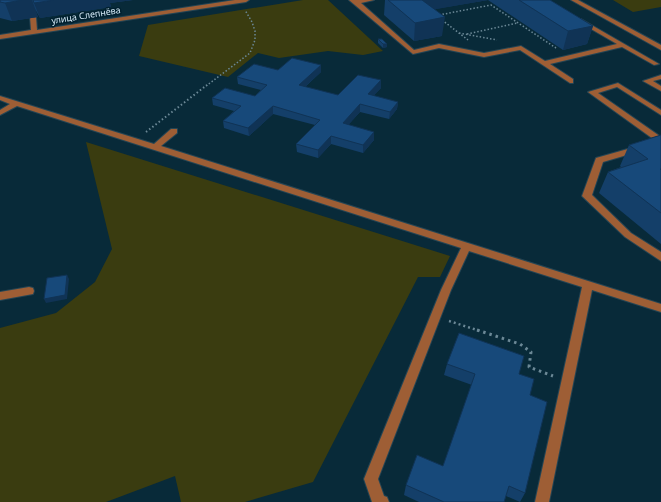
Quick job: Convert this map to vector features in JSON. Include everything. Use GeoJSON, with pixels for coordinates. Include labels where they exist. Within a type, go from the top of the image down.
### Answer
{"type":"FeatureCollection","features":[{"type":"Feature","properties":{"kind":"street","name":"улица Слепнёва"},"geometry":{"type":"LineString","coordinates":[[0,37],[246,0]]}},
{"type":"Feature","properties":{"kind":"street"},"geometry":{"type":"LineString","coordinates":[[354,1],[371,0]]}},
{"type":"Feature","properties":{"kind":"street"},"geometry":{"type":"LineString","coordinates":[[574,0],[661,48]]}},
{"type":"Feature","properties":{"kind":"street"},"geometry":{"type":"LineString","coordinates":[[354,1],[413,52],[439,46],[488,55],[521,48],[570,81]]}},
{"type":"Feature","properties":{"kind":"street"},"geometry":{"type":"LineString","coordinates":[[33,17],[34,32]]}},
{"type":"Feature","properties":{"kind":"street"},"geometry":{"type":"LineString","coordinates":[[599,20],[607,18]]}},
{"type":"Feature","properties":{"kind":"street"},"geometry":{"type":"LineString","coordinates":[[578,19],[656,64]]}},
{"type":"Feature","properties":{"kind":"street"},"geometry":{"type":"LineString","coordinates":[[584,23],[592,21]]}},
{"type":"Feature","properties":{"kind":"street"},"geometry":{"type":"LineString","coordinates":[[544,63],[623,45]]}},
{"type":"Feature","properties":{"kind":"street"},"geometry":{"type":"LineString","coordinates":[[661,77],[647,81],[661,90]]}},
{"type":"Feature","properties":{"kind":"street"},"geometry":{"type":"LineString","coordinates":[[661,113],[618,85],[592,92],[661,142]]}},
{"type":"Feature","properties":{"kind":"street"},"geometry":{"type":"LineString","coordinates":[[0,98],[661,308]]}},
{"type":"Feature","properties":{"kind":"street"},"geometry":{"type":"LineString","coordinates":[[0,113],[15,104]]}},
{"type":"Feature","properties":{"kind":"street"},"geometry":{"type":"LineString","coordinates":[[154,148],[174,131]]}},
{"type":"Feature","properties":{"kind":"street"},"geometry":{"type":"LineString","coordinates":[[661,142],[599,160],[587,196],[628,235],[661,257]]}},
{"type":"Feature","properties":{"kind":"street"},"geometry":{"type":"LineString","coordinates":[[382,502],[379,501],[372,479],[436,316],[466,247]]}},
{"type":"Feature","properties":{"kind":"street"},"geometry":{"type":"LineString","coordinates":[[542,502],[588,285]]}},
{"type":"Feature","properties":{"kind":"street"},"geometry":{"type":"LineString","coordinates":[[0,296],[29,291]]}},
{"type":"Feature","properties":{"kind":"path"},"geometry":{"type":"LineString","coordinates":[[488,55],[436,16],[491,5],[570,57]]}},
{"type":"Feature","properties":{"kind":"path"},"geometry":{"type":"LineString","coordinates":[[145,134],[250,52],[256,38],[254,24],[242,6]]}},
{"type":"Feature","properties":{"kind":"path"},"geometry":{"type":"LineString","coordinates":[[465,34],[518,23]]}},
{"type":"Feature","properties":{"kind":"path"},"geometry":{"type":"LineString","coordinates":[[459,33],[512,43],[521,48]]}},
{"type":"Feature","properties":{"kind":"path"},"geometry":{"type":"LineString","coordinates":[[436,316],[520,344],[531,352],[529,367],[567,381]]}},
{"type":"Feature","properties":{"kind":"shaded area"},"geometry":{"type":"Polygon","coordinates":[[[303,0],[328,0],[383,51],[363,55],[328,51],[279,58],[258,53],[228,77],[139,56],[148,25],[303,0]]]}},
{"type":"Feature","properties":{"kind":"shaded area"},"geometry":{"type":"Polygon","coordinates":[[[613,0],[661,0],[661,7],[633,12],[613,0]]]}},
{"type":"Feature","properties":{"kind":"shaded area"},"geometry":{"type":"Polygon","coordinates":[[[86,142],[450,256],[440,277],[418,277],[313,482],[245,502],[181,502],[175,476],[106,502],[0,502],[0,328],[56,313],[95,282],[112,249],[86,142]]]}},
{"type":"Feature","properties":{"kind":"building"},"geometry":{"type":"Polygon","coordinates":[[[0,0],[22,0],[5,3],[0,2],[0,0]]]}},
{"type":"Feature","properties":{"kind":"building"},"geometry":{"type":"Polygon","coordinates":[[[33,0],[54,0],[34,3],[33,0]]]}},
{"type":"Feature","properties":{"kind":"building"},"geometry":{"type":"Polygon","coordinates":[[[388,0],[422,0],[445,17],[415,23],[388,0]]]}},
{"type":"Feature","properties":{"kind":"building"},"geometry":{"type":"Polygon","coordinates":[[[519,0],[550,0],[593,26],[568,31],[519,0]]]}},
{"type":"Feature","properties":{"kind":"building"},"geometry":{"type":"Polygon","coordinates":[[[378,39],[382,39],[387,44],[383,44],[378,39]]]}},
{"type":"Feature","properties":{"kind":"building"},"geometry":{"type":"Polygon","coordinates":[[[292,58],[321,65],[299,85],[338,95],[358,75],[381,80],[368,94],[398,102],[390,112],[360,104],[343,123],[374,132],[363,145],[331,136],[318,150],[296,144],[320,120],[273,106],[248,128],[223,121],[241,106],[212,98],[225,88],[255,96],[267,85],[237,77],[254,64],[278,70],[292,58]]]}},
{"type":"Feature","properties":{"kind":"building"},"geometry":{"type":"Polygon","coordinates":[[[661,135],[661,213],[608,172],[648,159],[629,145],[661,135]]]}},
{"type":"Feature","properties":{"kind":"building"},"geometry":{"type":"Polygon","coordinates":[[[67,275],[65,295],[44,299],[47,278],[67,275]]]}},
{"type":"Feature","properties":{"kind":"building"},"geometry":{"type":"Polygon","coordinates":[[[459,333],[524,356],[519,374],[534,379],[530,395],[547,402],[525,493],[509,486],[504,502],[444,502],[406,485],[417,455],[443,466],[475,374],[447,364],[459,333]]]}}]}
